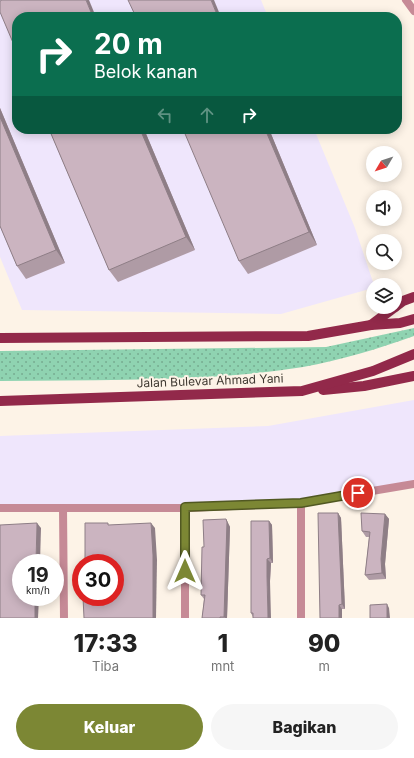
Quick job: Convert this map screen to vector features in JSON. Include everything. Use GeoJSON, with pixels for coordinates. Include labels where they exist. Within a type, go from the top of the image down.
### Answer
{"type":"FeatureCollection","features":[{"type":"Feature","properties":{"kind":"main road"},"geometry":{"type":"LineString","coordinates":[[402,301],[414,297]]}},
{"type":"Feature","properties":{"kind":"main road"},"geometry":{"type":"LineString","coordinates":[[371,325],[386,314]]}},
{"type":"Feature","properties":{"kind":"main road"},"geometry":{"type":"LineString","coordinates":[[0,338],[308,336],[371,325],[400,323],[414,319]]}},
{"type":"Feature","properties":{"kind":"main road","name":"Jalan Bulevar Ahmad Yani"},"geometry":{"type":"LineString","coordinates":[[0,401],[302,392],[373,371],[414,354]]}},
{"type":"Feature","properties":{"kind":"main road"},"geometry":{"type":"LineString","coordinates":[[302,392],[364,386],[414,376]]}},
{"type":"Feature","properties":{"kind":"street"},"geometry":{"type":"LineString","coordinates":[[406,0],[414,11]]}},
{"type":"Feature","properties":{"kind":"street"},"geometry":{"type":"LineString","coordinates":[[0,508],[185,507],[301,503],[414,484]]}},
{"type":"Feature","properties":{"kind":"street"},"geometry":{"type":"LineString","coordinates":[[301,503],[301,618]]}},
{"type":"Feature","properties":{"kind":"street"},"geometry":{"type":"LineString","coordinates":[[185,507],[185,618]]}},
{"type":"Feature","properties":{"kind":"street"},"geometry":{"type":"LineString","coordinates":[[63,508],[64,618]]}},
{"type":"Feature","properties":{"kind":"shaded area"},"geometry":{"type":"Polygon","coordinates":[[[0,0],[261,0],[266,12],[12,12],[12,134],[316,134],[355,228],[366,261],[366,270],[369,270],[372,278],[366,278],[366,290],[281,314],[22,310],[0,257],[0,0]]]}},
{"type":"Feature","properties":{"kind":"shaded area"},"geometry":{"type":"Polygon","coordinates":[[[414,400],[414,484],[301,503],[0,508],[0,436],[268,426],[414,400]]]}},
{"type":"Feature","properties":{"kind":"green space"},"geometry":{"type":"Polygon","coordinates":[[[414,328],[414,336],[373,350],[303,367],[266,372],[190,378],[0,381],[0,351],[326,347],[414,328]]]}},
{"type":"Feature","properties":{"kind":"building"},"geometry":{"type":"Polygon","coordinates":[[[86,0],[91,12],[12,12],[12,40],[0,12],[0,1],[86,0]]]}},
{"type":"Feature","properties":{"kind":"building"},"geometry":{"type":"Polygon","coordinates":[[[128,0],[211,0],[216,12],[134,12],[128,0]]]}},
{"type":"Feature","properties":{"kind":"building"},"geometry":{"type":"Polygon","coordinates":[[[0,117],[56,250],[17,266],[0,226],[0,117]]]}},
{"type":"Feature","properties":{"kind":"building"},"geometry":{"type":"Polygon","coordinates":[[[51,134],[142,134],[186,237],[109,270],[51,134]]]}},
{"type":"Feature","properties":{"kind":"building"},"geometry":{"type":"Polygon","coordinates":[[[185,134],[267,134],[309,232],[239,261],[185,134]]]}},
{"type":"Feature","properties":{"kind":"building"},"geometry":{"type":"Polygon","coordinates":[[[318,513],[338,513],[342,604],[339,605],[339,618],[320,618],[318,513]]]}},
{"type":"Feature","properties":{"kind":"building"},"geometry":{"type":"Polygon","coordinates":[[[361,513],[385,514],[381,559],[382,573],[365,575],[370,532],[362,531],[361,513]]]}},
{"type":"Feature","properties":{"kind":"building"},"geometry":{"type":"Polygon","coordinates":[[[226,519],[224,617],[202,618],[205,595],[201,595],[202,547],[204,547],[203,520],[226,519]]]}},
{"type":"Feature","properties":{"kind":"building"},"geometry":{"type":"Polygon","coordinates":[[[251,521],[269,521],[270,558],[267,559],[268,618],[253,618],[253,613],[251,613],[251,521]]]}},
{"type":"Feature","properties":{"kind":"building"},"geometry":{"type":"Polygon","coordinates":[[[37,523],[36,554],[12,554],[12,606],[35,606],[35,618],[0,618],[0,525],[37,523]]]}},
{"type":"Feature","properties":{"kind":"building"},"geometry":{"type":"Polygon","coordinates":[[[85,523],[108,523],[108,525],[151,523],[153,555],[153,618],[84,618],[83,606],[124,606],[124,554],[85,554],[85,523]]]}},
{"type":"Feature","properties":{"kind":"building"},"geometry":{"type":"Polygon","coordinates":[[[387,604],[387,618],[370,618],[370,605],[387,604]]]}},
{"type":"Feature","properties":{"kind":"route"},"geometry":{"type":"LineString","coordinates":[[185,571],[185,507],[301,503],[358,493]]}}]}
